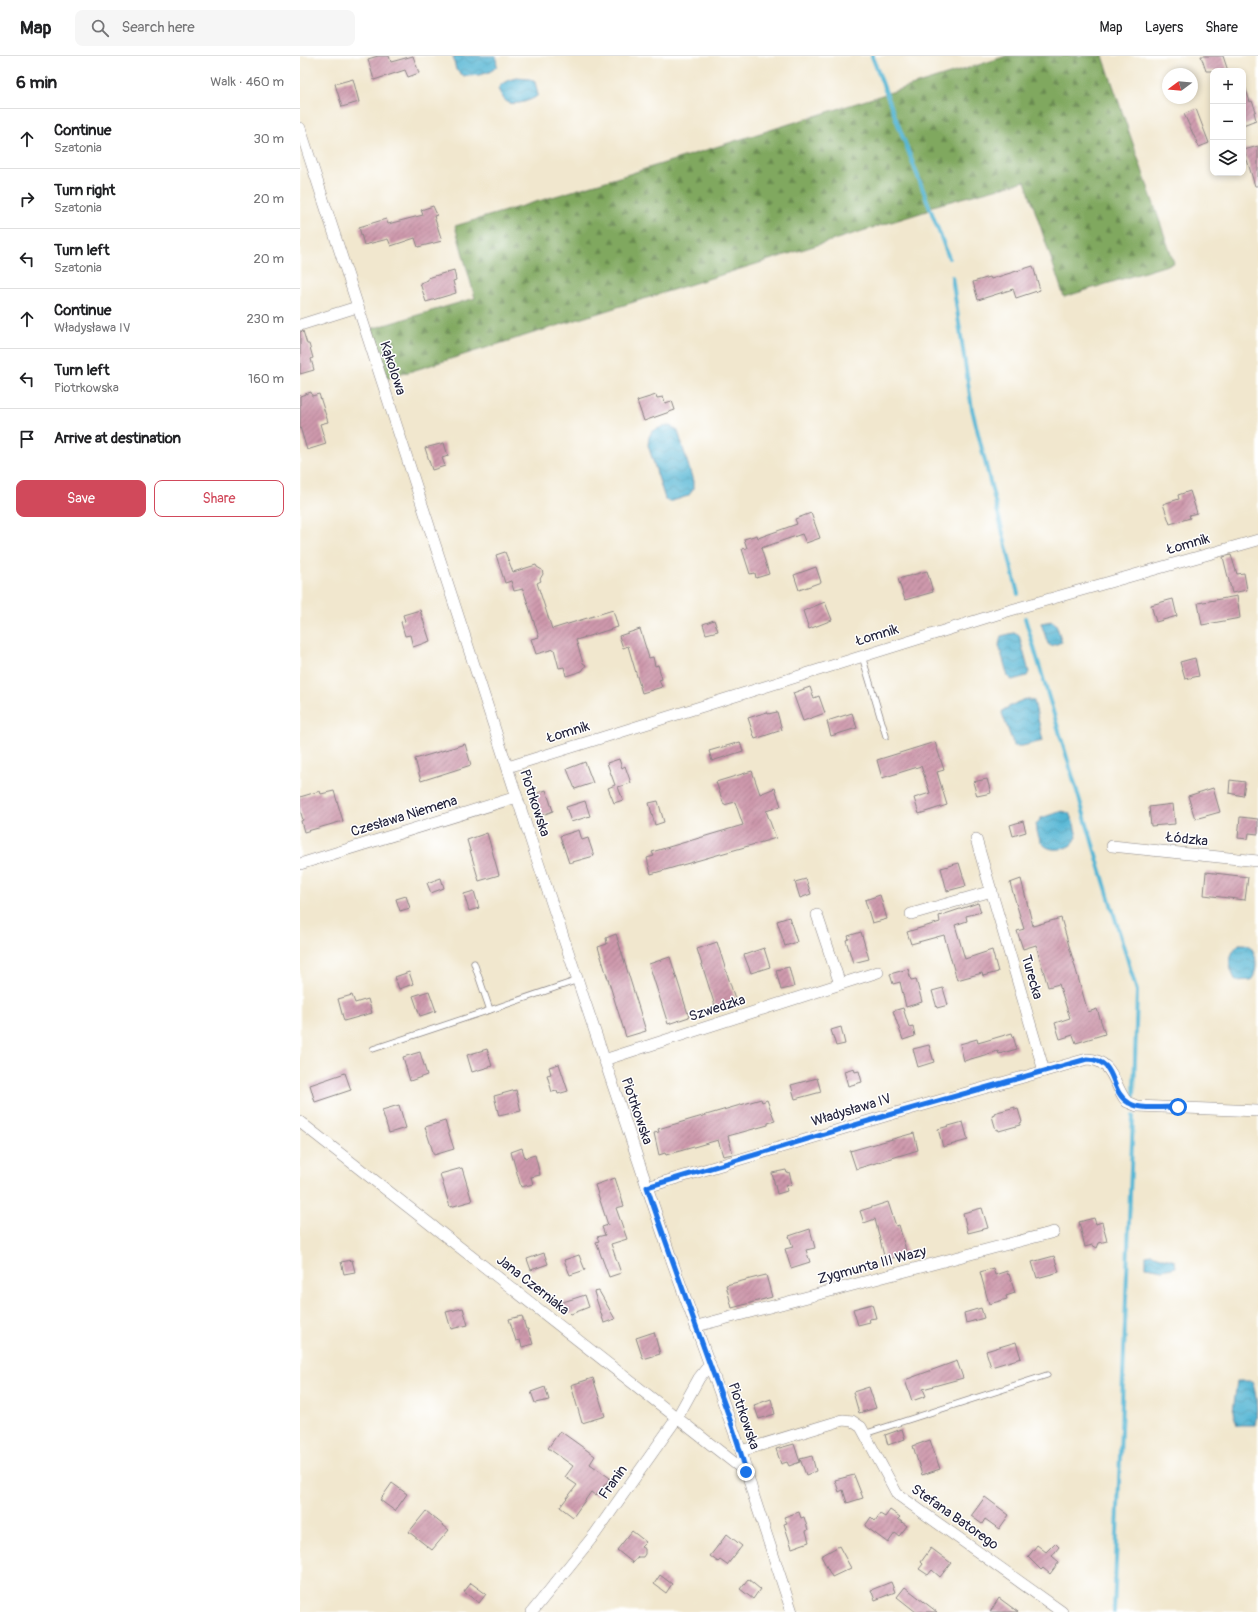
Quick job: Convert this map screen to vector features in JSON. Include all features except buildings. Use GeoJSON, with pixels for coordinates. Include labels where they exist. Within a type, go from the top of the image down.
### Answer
{"type":"FeatureCollection","features":[{"type":"Feature","properties":{"kind":"street","name":"Kąkolowa"},"geometry":{"type":"LineString","coordinates":[[300,128],[458,617]]}},
{"type":"Feature","properties":{"kind":"street"},"geometry":{"type":"LineString","coordinates":[[300,325],[357,307]]}},
{"type":"Feature","properties":{"kind":"street","name":"Łomnik"},"geometry":{"type":"LineString","coordinates":[[508,767],[1004,612],[1258,540]]}},
{"type":"Feature","properties":{"kind":"street","name":"Piotrkowska"},"geometry":{"type":"LineString","coordinates":[[458,617],[672,1261],[697,1326],[741,1451],[746,1472],[792,1612]]}},
{"type":"Feature","properties":{"kind":"street","name":"Czesława Niemena"},"geometry":{"type":"LineString","coordinates":[[300,864],[517,797]]}},
{"type":"Feature","properties":{"kind":"street","name":"Turecka"},"geometry":{"type":"LineString","coordinates":[[976,839],[1044,1071]]}},
{"type":"Feature","properties":{"kind":"street","name":"Łódzka"},"geometry":{"type":"LineString","coordinates":[[1112,846],[1258,861]]}},
{"type":"Feature","properties":{"kind":"street"},"geometry":{"type":"LineString","coordinates":[[911,914],[992,891]]}},
{"type":"Feature","properties":{"kind":"street"},"geometry":{"type":"LineString","coordinates":[[817,915],[840,984]]}},
{"type":"Feature","properties":{"kind":"street","name":"Szwedzka"},"geometry":{"type":"LineString","coordinates":[[604,1060],[878,972]]}},
{"type":"Feature","properties":{"kind":"street","name":"Władysława IV"},"geometry":{"type":"LineString","coordinates":[[647,1187],[892,1114],[1087,1059],[1104,1063],[1127,1102],[1137,1106],[1258,1111]]}},
{"type":"Feature","properties":{"kind":"street","name":"Jana Czerniaka"},"geometry":{"type":"LineString","coordinates":[[300,1122],[746,1472]]}},
{"type":"Feature","properties":{"kind":"street","name":"Zygmunta III Wazy"},"geometry":{"type":"LineString","coordinates":[[697,1326],[1054,1232]]}},
{"type":"Feature","properties":{"kind":"street","name":"Franin"},"geometry":{"type":"LineString","coordinates":[[532,1612],[594,1534],[677,1418],[699,1378],[710,1364]]}},
{"type":"Feature","properties":{"kind":"street","name":"Stefana Batorego"},"geometry":{"type":"LineString","coordinates":[[741,1451],[844,1420],[852,1421],[861,1427],[897,1494],[1062,1612]]}},
{"type":"Feature","properties":{"kind":"lane"},"geometry":{"type":"LineString","coordinates":[[862,656],[886,736]]}},
{"type":"Feature","properties":{"kind":"lane"},"geometry":{"type":"LineString","coordinates":[[474,963],[490,1010]]}},
{"type":"Feature","properties":{"kind":"lane"},"geometry":{"type":"LineString","coordinates":[[373,1049],[578,980]]}},
{"type":"Feature","properties":{"kind":"lane"},"geometry":{"type":"LineString","coordinates":[[864,1434],[1047,1375]]}},
{"type":"Feature","properties":{"kind":"green space"},"geometry":{"type":"Polygon","coordinates":[[[1007,56],[1103,56],[1174,263],[1064,297],[1025,181],[929,207],[930,210],[386,379],[371,329],[475,298],[455,226],[626,175],[1007,56]]]}},
{"type":"Feature","properties":{"kind":"water"},"geometry":{"type":"Polygon","coordinates":[[[453,56],[496,56],[497,66],[486,73],[464,76],[456,70],[453,56]]]}},
{"type":"Feature","properties":{"kind":"water"},"geometry":{"type":"Polygon","coordinates":[[[516,78],[530,79],[535,82],[538,95],[535,98],[514,104],[505,100],[498,89],[501,85],[516,78]]]}},
{"type":"Feature","properties":{"kind":"water"},"geometry":{"type":"Polygon","coordinates":[[[664,426],[671,426],[678,431],[693,481],[693,490],[688,496],[669,502],[665,499],[648,445],[649,437],[652,431],[664,426]]]}},
{"type":"Feature","properties":{"kind":"water"},"geometry":{"type":"Polygon","coordinates":[[[1052,621],[1056,624],[1062,642],[1051,646],[1048,644],[1041,623],[1052,621]]]}},
{"type":"Feature","properties":{"kind":"water"},"geometry":{"type":"Polygon","coordinates":[[[1014,633],[1019,635],[1029,672],[1027,676],[1012,680],[1008,677],[999,645],[1001,636],[1014,633]]]}},
{"type":"Feature","properties":{"kind":"water"},"geometry":{"type":"Polygon","coordinates":[[[1026,699],[1034,701],[1043,741],[1022,746],[1014,746],[1002,713],[1003,710],[1026,699]]]}},
{"type":"Feature","properties":{"kind":"water"},"geometry":{"type":"Polygon","coordinates":[[[1062,811],[1069,813],[1074,824],[1077,837],[1068,847],[1060,849],[1048,848],[1041,841],[1036,825],[1041,818],[1062,811]]]}},
{"type":"Feature","properties":{"kind":"water"},"geometry":{"type":"Polygon","coordinates":[[[1239,944],[1248,945],[1254,952],[1256,967],[1251,980],[1236,981],[1231,971],[1230,962],[1232,953],[1239,944]]]}},
{"type":"Feature","properties":{"kind":"water"},"geometry":{"type":"Polygon","coordinates":[[[1151,1254],[1175,1261],[1176,1267],[1163,1270],[1146,1267],[1146,1255],[1151,1254]]]}},
{"type":"Feature","properties":{"kind":"water"},"geometry":{"type":"Polygon","coordinates":[[[1237,1381],[1252,1381],[1256,1403],[1255,1425],[1237,1425],[1233,1412],[1237,1381]]]}},
{"type":"Feature","properties":{"kind":"waterway"},"geometry":{"type":"LineString","coordinates":[[872,56],[949,258]]}},
{"type":"Feature","properties":{"kind":"waterway"},"geometry":{"type":"LineString","coordinates":[[952,277],[972,409],[1018,594]]}},
{"type":"Feature","properties":{"kind":"waterway"},"geometry":{"type":"LineString","coordinates":[[1025,618],[1137,991],[1134,1096]]}},
{"type":"Feature","properties":{"kind":"waterway"},"geometry":{"type":"LineString","coordinates":[[1114,1612],[1133,1116]]}},
{"type":"Feature","properties":{"kind":"route"},"geometry":{"type":"LineString","coordinates":[[746,1472],[741,1451],[726,1407],[672,1261],[647,1187],[892,1114],[1087,1059],[1104,1063],[1112,1074],[1121,1094],[1127,1102],[1132,1105],[1178,1107]]}}]}
